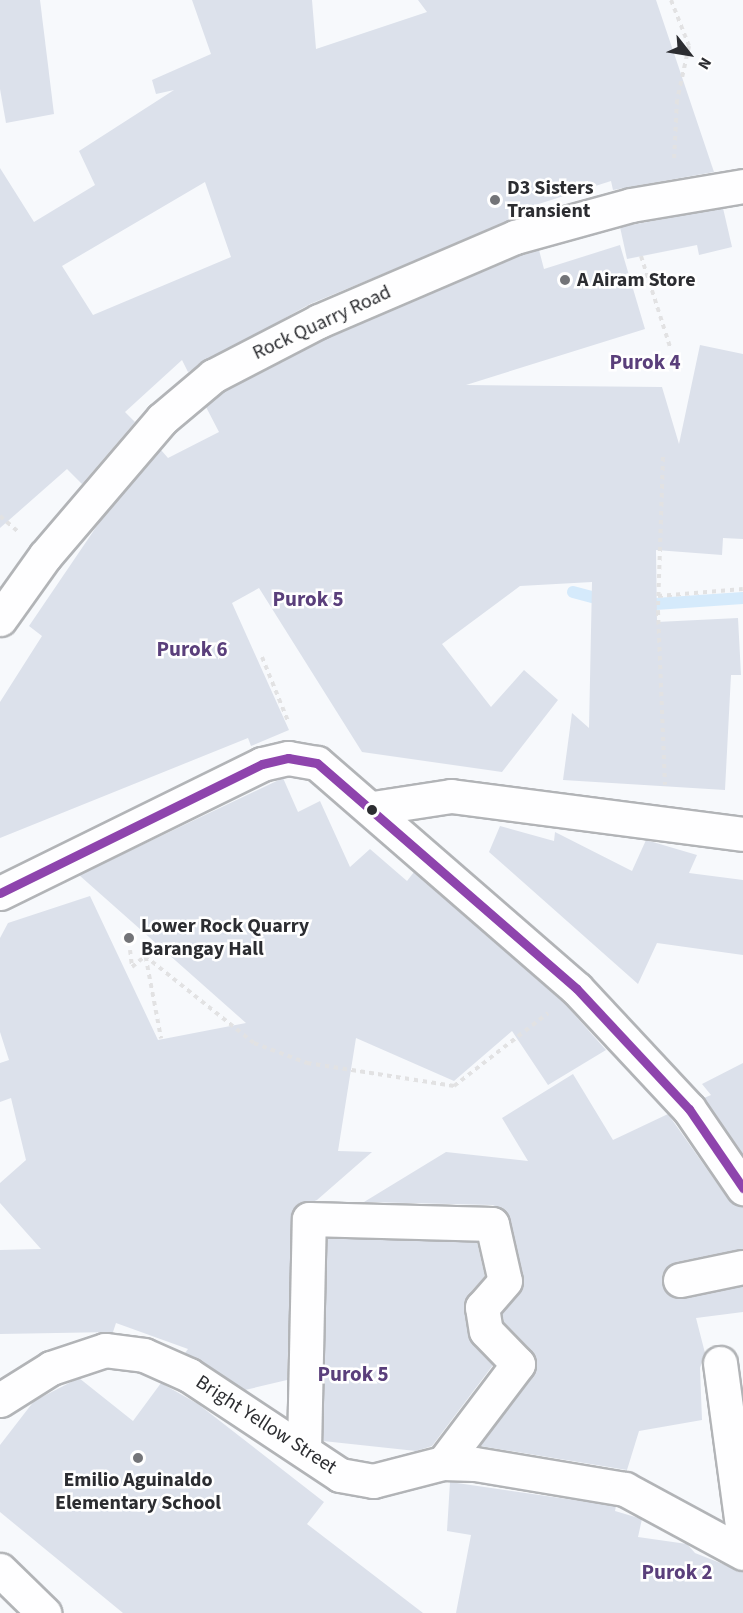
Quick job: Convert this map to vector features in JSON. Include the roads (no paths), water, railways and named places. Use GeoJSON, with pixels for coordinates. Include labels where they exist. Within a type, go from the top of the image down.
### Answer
{"type":"FeatureCollection","features":[{"type":"Feature","properties":{"kind":"street","name":"Rock Quarry Road"},"geometry":{"type":"LineString","coordinates":[[0,619],[45,556],[155,428],[213,376],[319,321],[515,237],[631,205],[743,186]]}},
{"type":"Feature","properties":{"kind":"street"},"geometry":{"type":"LineString","coordinates":[[0,893],[262,764],[288,758],[317,764],[374,808],[577,989],[689,1109],[743,1188]]}},
{"type":"Feature","properties":{"kind":"street"},"geometry":{"type":"LineString","coordinates":[[374,808],[451,796],[743,834]]}},
{"type":"Feature","properties":{"kind":"street"},"geometry":{"type":"LineString","coordinates":[[304,1450],[309,1219],[492,1224],[505,1281],[482,1307],[486,1331],[518,1364],[443,1463]]}},
{"type":"Feature","properties":{"kind":"street"},"geometry":{"type":"LineString","coordinates":[[680,1280],[743,1267]]}},
{"type":"Feature","properties":{"kind":"street","name":"Bright Yellow Street"},"geometry":{"type":"LineString","coordinates":[[0,1400],[51,1368],[105,1350],[144,1355],[189,1375],[340,1475],[373,1481],[443,1463],[625,1489],[743,1553]]}},
{"type":"Feature","properties":{"kind":"street"},"geometry":{"type":"LineString","coordinates":[[720,1362],[743,1534]]}},
{"type":"Feature","properties":{"kind":"street"},"geometry":{"type":"LineString","coordinates":[[0,1570],[44,1613]]}},
{"type":"Feature","properties":{"kind":"waterway"},"geometry":{"type":"LineString","coordinates":[[573,592],[607,601]]}},
{"type":"Feature","properties":{"kind":"waterway"},"geometry":{"type":"LineString","coordinates":[[641,605],[743,598]]}},
{"type":"Feature","properties":{"kind":"place","name":"D3 Sisters Transient"},"geometry":{"type":"Point","coordinates":[495,200]}},
{"type":"Feature","properties":{"kind":"place","name":"A Airam Store"},"geometry":{"type":"Point","coordinates":[565,280]}},
{"type":"Feature","properties":{"kind":"place","name":"Lower Rock Quarry Barangay Hall"},"geometry":{"type":"Point","coordinates":[129,938]}},
{"type":"Feature","properties":{"kind":"place","name":"Emilio Aguinaldo Elementary School"},"geometry":{"type":"Point","coordinates":[138,1458]}},
{"type":"Feature","properties":{"kind":"district","name":"Purok 4"},"geometry":{"type":"Point","coordinates":[645,362]}},
{"type":"Feature","properties":{"kind":"district","name":"Purok 5"},"geometry":{"type":"Point","coordinates":[308,599]}},
{"type":"Feature","properties":{"kind":"district","name":"Purok 6"},"geometry":{"type":"Point","coordinates":[192,649]}},
{"type":"Feature","properties":{"kind":"district","name":"Purok 5"},"geometry":{"type":"Point","coordinates":[353,1374]}},
{"type":"Feature","properties":{"kind":"district","name":"Purok 2"},"geometry":{"type":"Point","coordinates":[677,1572]}}]}
